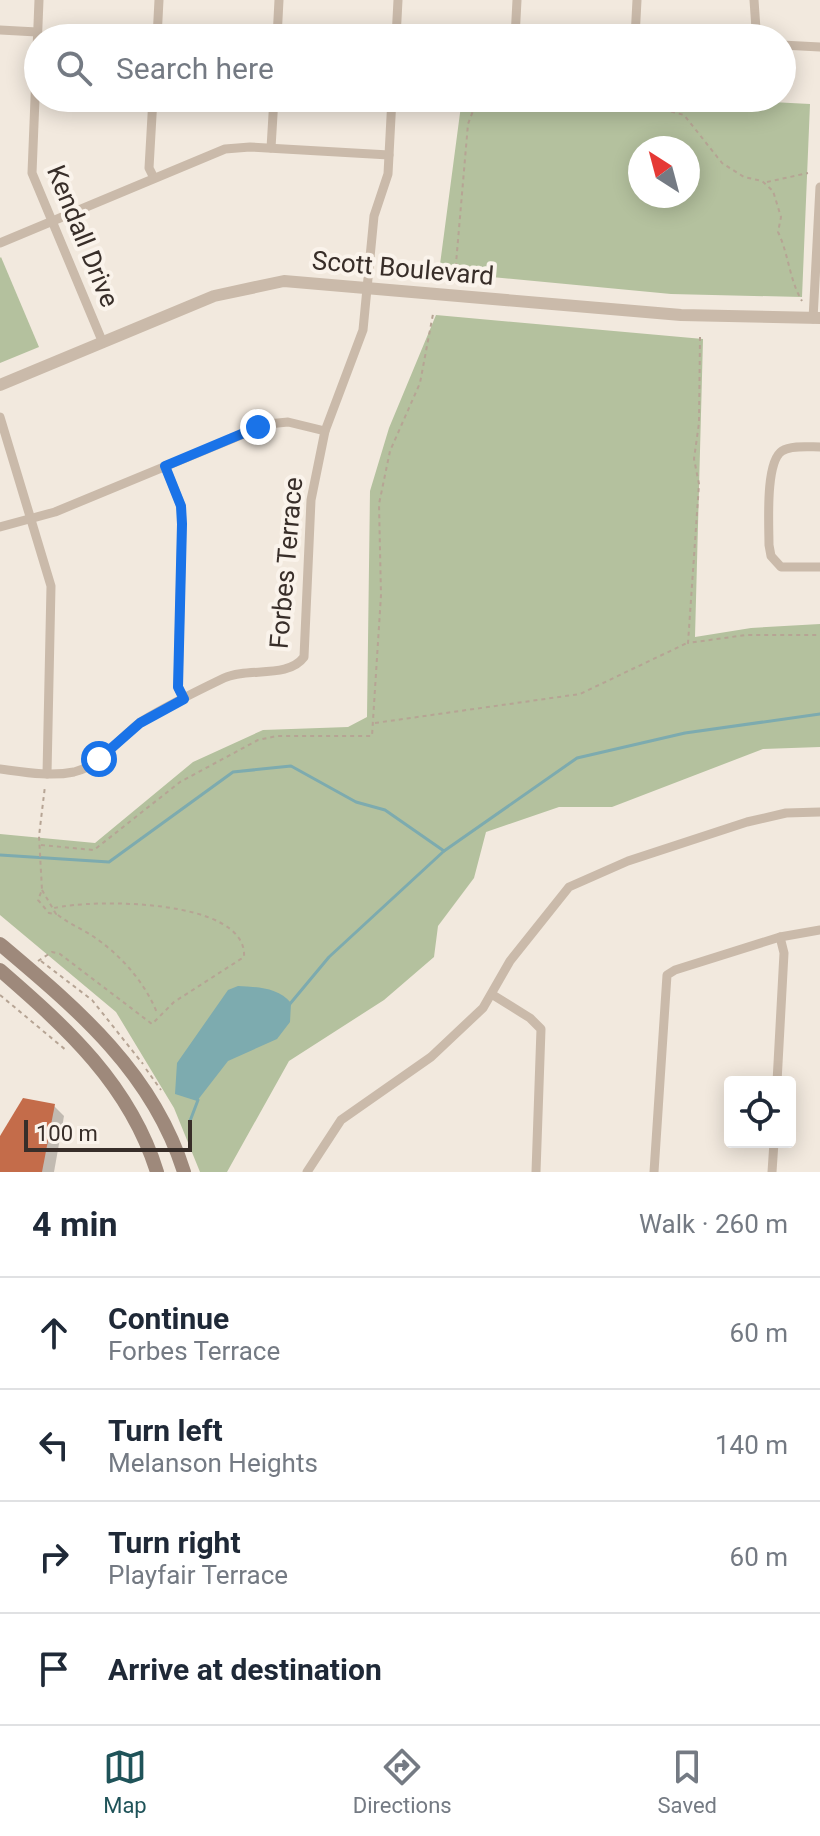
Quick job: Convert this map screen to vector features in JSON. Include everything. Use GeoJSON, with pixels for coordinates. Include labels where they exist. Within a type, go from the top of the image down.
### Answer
{"type":"FeatureCollection","features":[{"type":"Feature","properties":{"kind":"main road"},"geometry":{"type":"LineString","coordinates":[[0,944],[92,1023],[123,1058],[163,1119],[184,1172]]}},
{"type":"Feature","properties":{"kind":"main road"},"geometry":{"type":"LineString","coordinates":[[0,970],[79,1040],[125,1098],[157,1172]]}},
{"type":"Feature","properties":{"kind":"street","name":"Kendall Drive"},"geometry":{"type":"LineString","coordinates":[[38,24],[39,0]]}},
{"type":"Feature","properties":{"kind":"street"},"geometry":{"type":"LineString","coordinates":[[158,24],[159,0]]}},
{"type":"Feature","properties":{"kind":"street"},"geometry":{"type":"LineString","coordinates":[[278,24],[279,0]]}},
{"type":"Feature","properties":{"kind":"street"},"geometry":{"type":"LineString","coordinates":[[397,24],[398,0]]}},
{"type":"Feature","properties":{"kind":"street"},"geometry":{"type":"LineString","coordinates":[[516,24],[517,0]]}},
{"type":"Feature","properties":{"kind":"street"},"geometry":{"type":"LineString","coordinates":[[636,24],[637,0]]}},
{"type":"Feature","properties":{"kind":"street"},"geometry":{"type":"LineString","coordinates":[[754,0],[756,24]]}},
{"type":"Feature","properties":{"kind":"street"},"geometry":{"type":"LineString","coordinates":[[0,30],[24,31]]}},
{"type":"Feature","properties":{"kind":"street"},"geometry":{"type":"LineString","coordinates":[[796,46],[820,47]]}},
{"type":"Feature","properties":{"kind":"street","name":"Kendall Drive"},"geometry":{"type":"LineString","coordinates":[[33,112],[31,165],[51,222],[103,343]]}},
{"type":"Feature","properties":{"kind":"street"},"geometry":{"type":"LineString","coordinates":[[152,112],[149,168],[154,178]]}},
{"type":"Feature","properties":{"kind":"street"},"geometry":{"type":"LineString","coordinates":[[271,148],[273,112]]}},
{"type":"Feature","properties":{"kind":"street","name":"Forbes Terrace"},"geometry":{"type":"LineString","coordinates":[[0,769],[47,774],[73,772],[87,767],[140,723],[184,699],[238,672],[288,669],[304,657],[311,500],[325,431],[363,330],[374,216],[388,174],[391,112]]}},
{"type":"Feature","properties":{"kind":"street"},"geometry":{"type":"LineString","coordinates":[[0,243],[225,149],[271,148],[389,155]]}},
{"type":"Feature","properties":{"kind":"street"},"geometry":{"type":"LineString","coordinates":[[816,319],[820,187]]}},
{"type":"Feature","properties":{"kind":"street","name":"Scott Boulevard"},"geometry":{"type":"LineString","coordinates":[[0,385],[244,287],[296,281],[681,315],[816,319]]}},
{"type":"Feature","properties":{"kind":"street"},"geometry":{"type":"LineString","coordinates":[[0,417],[51,586],[47,774]]}},
{"type":"Feature","properties":{"kind":"street"},"geometry":{"type":"LineString","coordinates":[[0,527],[33,520],[268,424],[288,422],[325,431]]}},
{"type":"Feature","properties":{"kind":"street"},"geometry":{"type":"LineString","coordinates":[[820,447],[787,449],[773,463],[769,545],[771,556],[781,567],[820,567]]}},
{"type":"Feature","properties":{"kind":"street"},"geometry":{"type":"LineString","coordinates":[[165,466],[181,506],[178,687],[184,699]]}},
{"type":"Feature","properties":{"kind":"street"},"geometry":{"type":"LineString","coordinates":[[307,1172],[341,1120],[431,1057],[493,995],[510,961],[563,892],[575,883],[628,861],[747,822],[786,813],[820,812]]}},
{"type":"Feature","properties":{"kind":"street"},"geometry":{"type":"LineString","coordinates":[[654,1172],[667,975],[780,937],[820,930]]}},
{"type":"Feature","properties":{"kind":"street"},"geometry":{"type":"LineString","coordinates":[[777,1076],[784,953],[780,937]]}},
{"type":"Feature","properties":{"kind":"street"},"geometry":{"type":"LineString","coordinates":[[493,995],[530,1018],[541,1029],[536,1172]]}},
{"type":"Feature","properties":{"kind":"street"},"geometry":{"type":"LineString","coordinates":[[772,1172],[774,1148]]}},
{"type":"Feature","properties":{"kind":"path"},"geometry":{"type":"LineString","coordinates":[[455,275],[468,124],[473,112]]}},
{"type":"Feature","properties":{"kind":"path"},"geometry":{"type":"LineString","coordinates":[[676,112],[691,121],[722,163],[773,191],[781,217],[778,232],[785,246],[787,269],[802,301]]}},
{"type":"Feature","properties":{"kind":"path"},"geometry":{"type":"LineString","coordinates":[[765,184],[774,178],[808,173]]}},
{"type":"Feature","properties":{"kind":"path"},"geometry":{"type":"LineString","coordinates":[[41,845],[94,850],[180,782],[258,740],[277,736],[372,736],[381,595],[379,504],[390,451],[420,383],[433,314]]}},
{"type":"Feature","properties":{"kind":"path"},"geometry":{"type":"LineString","coordinates":[[688,643],[699,484],[694,459],[699,423],[700,337]]}},
{"type":"Feature","properties":{"kind":"path"},"geometry":{"type":"LineString","coordinates":[[373,724],[580,694],[688,643],[746,635],[820,635]]}},
{"type":"Feature","properties":{"kind":"path"},"geometry":{"type":"LineString","coordinates":[[45,786],[39,904],[49,913],[56,914],[94,937],[125,965],[142,983],[157,1013]]}},
{"type":"Feature","properties":{"kind":"path"},"geometry":{"type":"LineString","coordinates":[[42,890],[56,914]]}},
{"type":"Feature","properties":{"kind":"path"},"geometry":{"type":"LineString","coordinates":[[31,970],[42,956],[52,952],[60,954],[152,1024],[174,1002],[244,957],[239,940],[208,915],[125,905],[54,908]]}},
{"type":"Feature","properties":{"kind":"path"},"geometry":{"type":"LineString","coordinates":[[0,995],[73,1055]]}},
{"type":"Feature","properties":{"kind":"green space"},"geometry":{"type":"Polygon","coordinates":[[[796,103],[810,104],[802,297],[671,294],[439,272],[460,112],[796,112],[796,103]]]}},
{"type":"Feature","properties":{"kind":"green space"},"geometry":{"type":"Polygon","coordinates":[[[0,258],[39,347],[0,363],[0,258]]]}},
{"type":"Feature","properties":{"kind":"green space"},"geometry":{"type":"Polygon","coordinates":[[[436,315],[703,339],[695,637],[751,628],[820,624],[820,747],[763,749],[612,807],[559,807],[486,832],[474,878],[438,926],[434,957],[384,1000],[289,1061],[227,1172],[200,1172],[174,1108],[116,1012],[0,915],[0,834],[95,843],[193,762],[263,730],[348,727],[367,717],[370,491],[389,428],[436,315]]]}},
{"type":"Feature","properties":{"kind":"water"},"geometry":{"type":"Polygon","coordinates":[[[238,986],[267,989],[286,998],[291,1003],[290,1022],[277,1039],[228,1061],[197,1101],[175,1094],[177,1063],[228,990],[238,986]]]}},
{"type":"Feature","properties":{"kind":"building"},"geometry":{"type":"Polygon","coordinates":[[[23,1098],[55,1104],[42,1172],[0,1172],[0,1136],[23,1098]]]}},
{"type":"Feature","properties":{"kind":"waterway"},"geometry":{"type":"LineString","coordinates":[[289,1005],[329,957],[444,851],[577,758],[685,733],[820,714]]}},
{"type":"Feature","properties":{"kind":"waterway"},"geometry":{"type":"LineString","coordinates":[[0,855],[109,862],[233,772],[291,766],[356,802],[385,810],[444,851]]}},
{"type":"Feature","properties":{"kind":"waterway"},"geometry":{"type":"LineString","coordinates":[[190,1121],[198,1100]]}},
{"type":"Feature","properties":{"kind":"route"},"geometry":{"type":"LineString","coordinates":[[99,759],[140,723],[184,699],[178,687],[181,506],[165,466],[258,427]]}}]}
